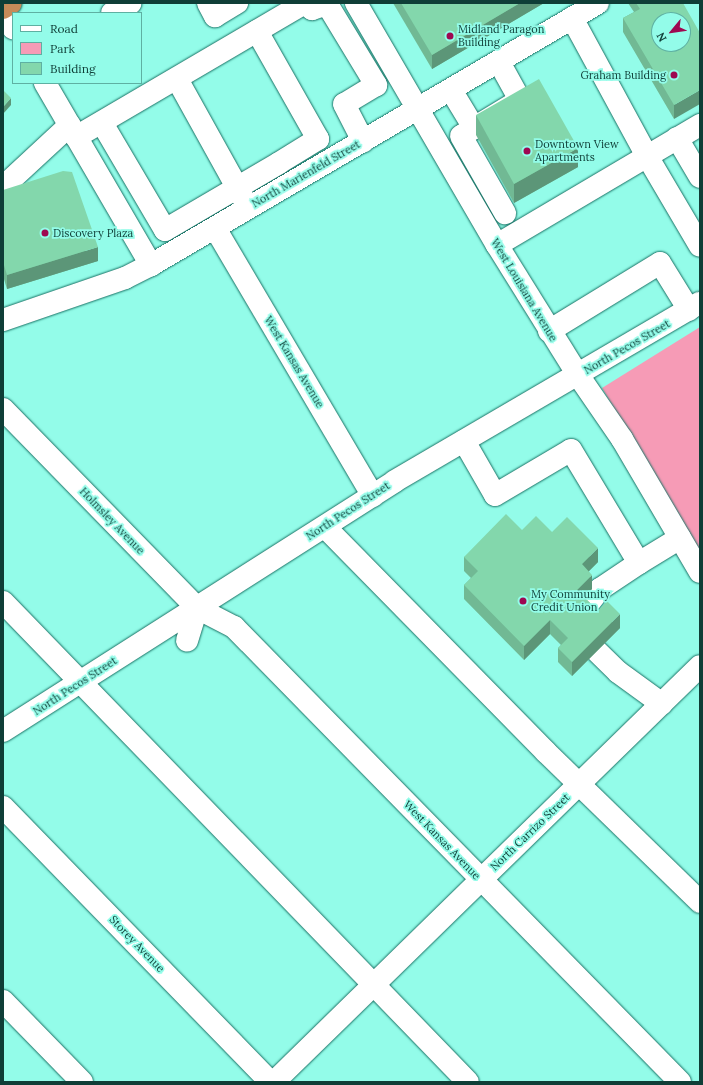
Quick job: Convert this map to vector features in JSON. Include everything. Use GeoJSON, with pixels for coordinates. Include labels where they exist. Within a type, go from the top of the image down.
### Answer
{"type":"FeatureCollection","features":[{"type":"Feature","properties":{"kind":"highway"},"geometry":{"type":"LineString","coordinates":[[3,10],[11,3]]}},
{"type":"Feature","properties":{"kind":"street"},"geometry":{"type":"LineString","coordinates":[[114,12],[131,3]]}},
{"type":"Feature","properties":{"kind":"street"},"geometry":{"type":"LineString","coordinates":[[208,3],[215,16],[237,3]]}},
{"type":"Feature","properties":{"kind":"street"},"geometry":{"type":"LineString","coordinates":[[3,187],[73,131],[102,123],[304,3]]}},
{"type":"Feature","properties":{"kind":"street"},"geometry":{"type":"LineString","coordinates":[[308,3],[312,9],[327,4],[376,85],[344,104],[364,141]]}},
{"type":"Feature","properties":{"kind":"street","name":"West Louisiana Avenue"},"geometry":{"type":"LineString","coordinates":[[356,3],[497,245],[549,331],[622,438],[700,572]]}},
{"type":"Feature","properties":{"kind":"street","name":"North Marienfeld Street"},"geometry":{"type":"LineString","coordinates":[[3,320],[118,281],[151,265],[598,3]]}},
{"type":"Feature","properties":{"kind":"street"},"geometry":{"type":"LineString","coordinates":[[3,10],[12,26]]}},
{"type":"Feature","properties":{"kind":"street"},"geometry":{"type":"LineString","coordinates":[[572,18],[647,156],[700,246]]}},
{"type":"Feature","properties":{"kind":"street"},"geometry":{"type":"LineString","coordinates":[[102,123],[165,230],[318,139],[257,31]]}},
{"type":"Feature","properties":{"kind":"street"},"geometry":{"type":"LineString","coordinates":[[441,149],[520,100],[499,62]]}},
{"type":"Feature","properties":{"kind":"street"},"geometry":{"type":"LineString","coordinates":[[177,79],[249,208]]}},
{"type":"Feature","properties":{"kind":"street"},"geometry":{"type":"LineString","coordinates":[[46,84],[151,265]]}},
{"type":"Feature","properties":{"kind":"street"},"geometry":{"type":"LineString","coordinates":[[451,90],[468,132],[505,212],[516,216],[524,229]]}},
{"type":"Feature","properties":{"kind":"street"},"geometry":{"type":"LineString","coordinates":[[497,245],[700,125]]}},
{"type":"Feature","properties":{"kind":"street"},"geometry":{"type":"LineString","coordinates":[[677,138],[700,177]]}},
{"type":"Feature","properties":{"kind":"street"},"geometry":{"type":"LineString","coordinates":[[485,224],[505,212]]}},
{"type":"Feature","properties":{"kind":"street","name":"West Kansas Avenue"},"geometry":{"type":"LineString","coordinates":[[215,228],[373,496]]}},
{"type":"Feature","properties":{"kind":"street"},"geometry":{"type":"LineString","coordinates":[[549,331],[660,263],[694,307]]}},
{"type":"Feature","properties":{"kind":"street","name":"North Pecos Street"},"geometry":{"type":"LineString","coordinates":[[3,731],[373,496],[464,441],[694,307]]}},
{"type":"Feature","properties":{"kind":"street","name":"Holmsley Avenue"},"geometry":{"type":"LineString","coordinates":[[3,409],[197,608]]}},
{"type":"Feature","properties":{"kind":"street"},"geometry":{"type":"LineString","coordinates":[[464,441],[495,495],[572,450],[638,563]]}},
{"type":"Feature","properties":{"kind":"street"},"geometry":{"type":"LineString","coordinates":[[324,527],[579,785],[700,902]]}},
{"type":"Feature","properties":{"kind":"street"},"geometry":{"type":"LineString","coordinates":[[662,704],[618,672],[571,626],[600,589],[638,563],[680,538]]}},
{"type":"Feature","properties":{"kind":"street"},"geometry":{"type":"LineString","coordinates":[[3,602],[468,1082]]}},
{"type":"Feature","properties":{"kind":"street"},"geometry":{"type":"LineString","coordinates":[[187,641],[197,608]]}},
{"type":"Feature","properties":{"kind":"street","name":"West Kansas Avenue"},"geometry":{"type":"LineString","coordinates":[[197,608],[234,627],[680,1082]]}},
{"type":"Feature","properties":{"kind":"street","name":"North Carrizo Street"},"geometry":{"type":"LineString","coordinates":[[274,1082],[700,666]]}},
{"type":"Feature","properties":{"kind":"street","name":"Storey Avenue"},"geometry":{"type":"LineString","coordinates":[[3,807],[270,1082]]}},
{"type":"Feature","properties":{"kind":"street"},"geometry":{"type":"LineString","coordinates":[[3,1001],[82,1082]]}},
{"type":"Feature","properties":{"kind":"green space"},"geometry":{"type":"Polygon","coordinates":[[[700,327],[700,555],[602,388],[700,327]]]}},
{"type":"Feature","properties":{"kind":"building","name":"Midland Paragon Building"},"geometry":{"type":"Polygon","coordinates":[[[401,3],[520,3],[432,55],[401,3]]]}},
{"type":"Feature","properties":{"kind":"building","name":"Graham Building"},"geometry":{"type":"Polygon","coordinates":[[[636,3],[683,3],[688,12],[651,12],[651,52],[691,52],[691,17],[700,33],[700,90],[674,105],[623,18],[640,9],[636,3]]]}},
{"type":"Feature","properties":{"kind":"building","name":"Downtown View Apartments"},"geometry":{"type":"Polygon","coordinates":[[[539,79],[578,148],[514,184],[476,115],[539,79]]]}},
{"type":"Feature","properties":{"kind":"building"},"geometry":{"type":"Polygon","coordinates":[[[3,90],[11,98],[3,107],[3,90]]]}},
{"type":"Feature","properties":{"kind":"building","name":"Discovery Plaza"},"geometry":{"type":"Polygon","coordinates":[[[63,171],[72,172],[98,247],[7,275],[3,262],[3,190],[63,171]]]}},
{"type":"Feature","properties":{"kind":"building","name":"My Community Credit Union"},"geometry":{"type":"Polygon","coordinates":[[[506,514],[522,530],[536,516],[552,532],[567,517],[598,548],[582,564],[592,575],[577,590],[598,611],[607,601],[620,614],[572,662],[558,648],[568,638],[550,620],[524,646],[464,585],[478,571],[464,557],[506,514]]]}},
{"type":"Feature","properties":{"kind":"place","name":"Midland Paragon Building"},"geometry":{"type":"Point","coordinates":[450,36]}},
{"type":"Feature","properties":{"kind":"place","name":"Graham Building"},"geometry":{"type":"Point","coordinates":[674,75]}},
{"type":"Feature","properties":{"kind":"place","name":"Downtown View Apartments"},"geometry":{"type":"Point","coordinates":[527,151]}},
{"type":"Feature","properties":{"kind":"place","name":"Discovery Plaza"},"geometry":{"type":"Point","coordinates":[45,233]}},
{"type":"Feature","properties":{"kind":"place","name":"My Community Credit Union"},"geometry":{"type":"Point","coordinates":[523,601]}}]}
